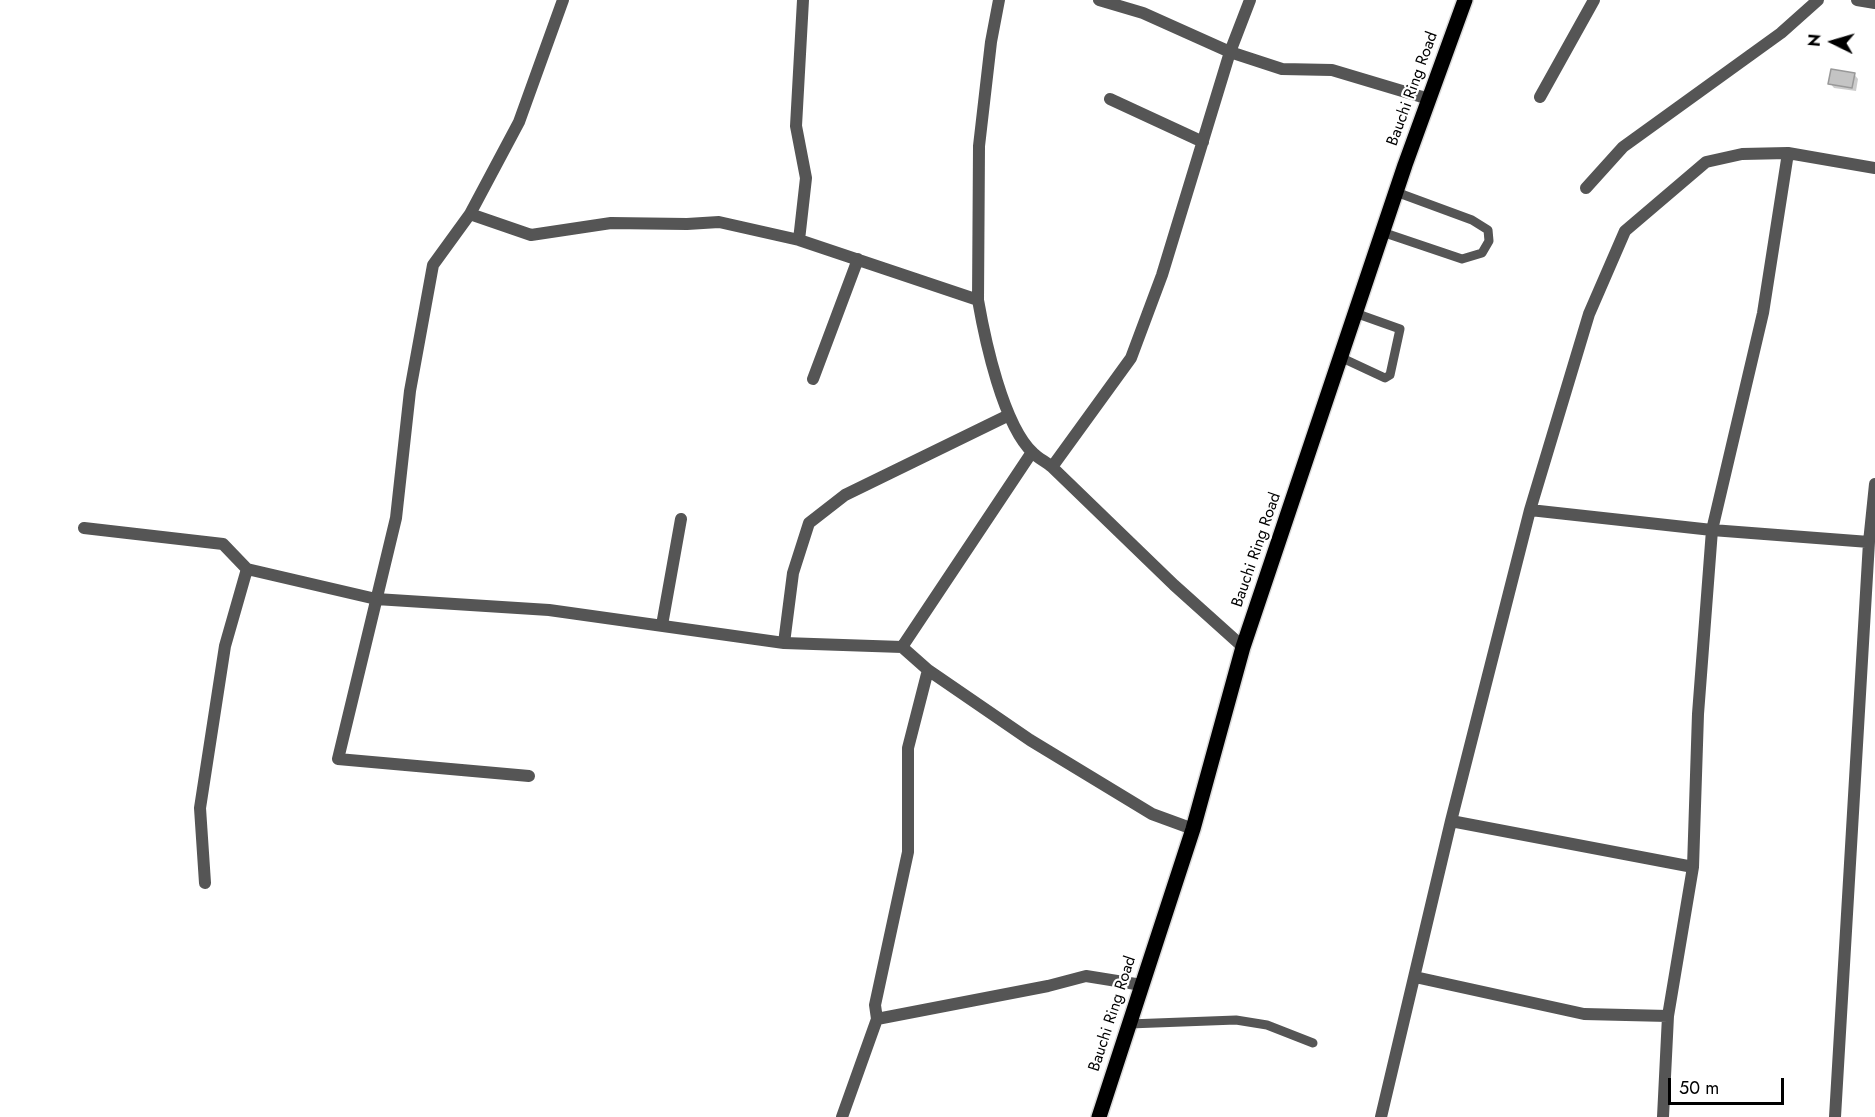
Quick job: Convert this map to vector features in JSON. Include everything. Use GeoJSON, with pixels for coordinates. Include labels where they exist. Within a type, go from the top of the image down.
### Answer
{"type":"FeatureCollection","features":[{"type":"Feature","properties":{"kind":"main road","name":"Bauchi Ring Road"},"geometry":{"type":"LineString","coordinates":[[1099,1117],[1192,829],[1243,647],[1382,232],[1465,0]]}},
{"type":"Feature","properties":{"kind":"street"},"geometry":{"type":"LineString","coordinates":[[529,776],[338,759],[396,518],[410,391],[433,265],[470,214],[519,122],[557,10],[563,0]]}},
{"type":"Feature","properties":{"kind":"street"},"geometry":{"type":"LineString","coordinates":[[799,240],[806,178],[796,126],[803,0]]}},
{"type":"Feature","properties":{"kind":"street"},"geometry":{"type":"LineString","coordinates":[[999,0],[991,42],[979,146],[978,300],[985,343],[1009,415],[1032,452],[1052,467],[1174,585],[1243,647]]}},
{"type":"Feature","properties":{"kind":"street"},"geometry":{"type":"LineString","coordinates":[[1099,0],[1143,14],[1230,52],[1282,69],[1332,70],[1429,99]]}},
{"type":"Feature","properties":{"kind":"street"},"geometry":{"type":"LineString","coordinates":[[1052,467],[1131,358],[1162,275],[1230,52],[1250,0]]}},
{"type":"Feature","properties":{"kind":"street"},"geometry":{"type":"LineString","coordinates":[[1539,97],[1594,0]]}},
{"type":"Feature","properties":{"kind":"street"},"geometry":{"type":"LineString","coordinates":[[1586,188],[1623,147],[1781,33],[1818,0]]}},
{"type":"Feature","properties":{"kind":"street"},"geometry":{"type":"LineString","coordinates":[[1857,0],[1875,3]]}},
{"type":"Feature","properties":{"kind":"street"},"geometry":{"type":"LineString","coordinates":[[1110,99],[1203,142]]}},
{"type":"Feature","properties":{"kind":"street"},"geometry":{"type":"LineString","coordinates":[[1663,1117],[1668,1016],[1694,867],[1698,714],[1712,530],[1763,313],[1788,153]]}},
{"type":"Feature","properties":{"kind":"street"},"geometry":{"type":"LineString","coordinates":[[1381,1117],[1451,821],[1530,510],[1589,314],[1625,231],[1706,162],[1742,154],[1788,153],[1875,168]]}},
{"type":"Feature","properties":{"kind":"street"},"geometry":{"type":"LineString","coordinates":[[470,214],[531,235],[611,223],[718,222],[799,240],[978,300]]}},
{"type":"Feature","properties":{"kind":"street"},"geometry":{"type":"LineString","coordinates":[[813,379],[858,259]]}},
{"type":"Feature","properties":{"kind":"street"},"geometry":{"type":"LineString","coordinates":[[784,643],[793,573],[809,523],[845,495],[1009,415]]}},
{"type":"Feature","properties":{"kind":"street"},"geometry":{"type":"LineString","coordinates":[[902,647],[1032,452]]}},
{"type":"Feature","properties":{"kind":"street"},"geometry":{"type":"LineString","coordinates":[[1835,1117],[1869,542],[1875,484]]}},
{"type":"Feature","properties":{"kind":"street"},"geometry":{"type":"LineString","coordinates":[[1530,510],[1712,530],[1869,542]]}},
{"type":"Feature","properties":{"kind":"street"},"geometry":{"type":"LineString","coordinates":[[662,626],[681,519]]}},
{"type":"Feature","properties":{"kind":"street"},"geometry":{"type":"LineString","coordinates":[[84,528],[223,544],[248,568],[376,599],[549,610],[784,643],[902,647],[928,670],[1030,740],[1152,814],[1192,829]]}},
{"type":"Feature","properties":{"kind":"street"},"geometry":{"type":"LineString","coordinates":[[205,883],[200,808],[225,646],[248,568]]}},
{"type":"Feature","properties":{"kind":"street"},"geometry":{"type":"LineString","coordinates":[[842,1117],[877,1019],[875,1005],[908,852],[908,748],[928,670]]}},
{"type":"Feature","properties":{"kind":"street"},"geometry":{"type":"LineString","coordinates":[[1451,821],[1694,867]]}},
{"type":"Feature","properties":{"kind":"street"},"geometry":{"type":"LineString","coordinates":[[877,1019],[1048,986],[1086,976],[1142,985]]}},
{"type":"Feature","properties":{"kind":"street"},"geometry":{"type":"LineString","coordinates":[[1415,977],[1584,1014],[1668,1016]]}},
{"type":"Feature","properties":{"kind":"lane"},"geometry":{"type":"LineString","coordinates":[[1382,232],[1462,259],[1482,253],[1489,241],[1488,230],[1472,220],[1396,192]]}},
{"type":"Feature","properties":{"kind":"lane"},"geometry":{"type":"LineString","coordinates":[[1340,357],[1385,378],[1390,375],[1400,329],[1355,313]]}},
{"type":"Feature","properties":{"kind":"lane"},"geometry":{"type":"LineString","coordinates":[[1128,1024],[1236,1020],[1267,1025],[1313,1043]]}},
{"type":"Feature","properties":{"kind":"building"},"geometry":{"type":"Polygon","coordinates":[[[1831,69],[1855,73],[1852,88],[1828,84],[1831,69]]]}}]}
